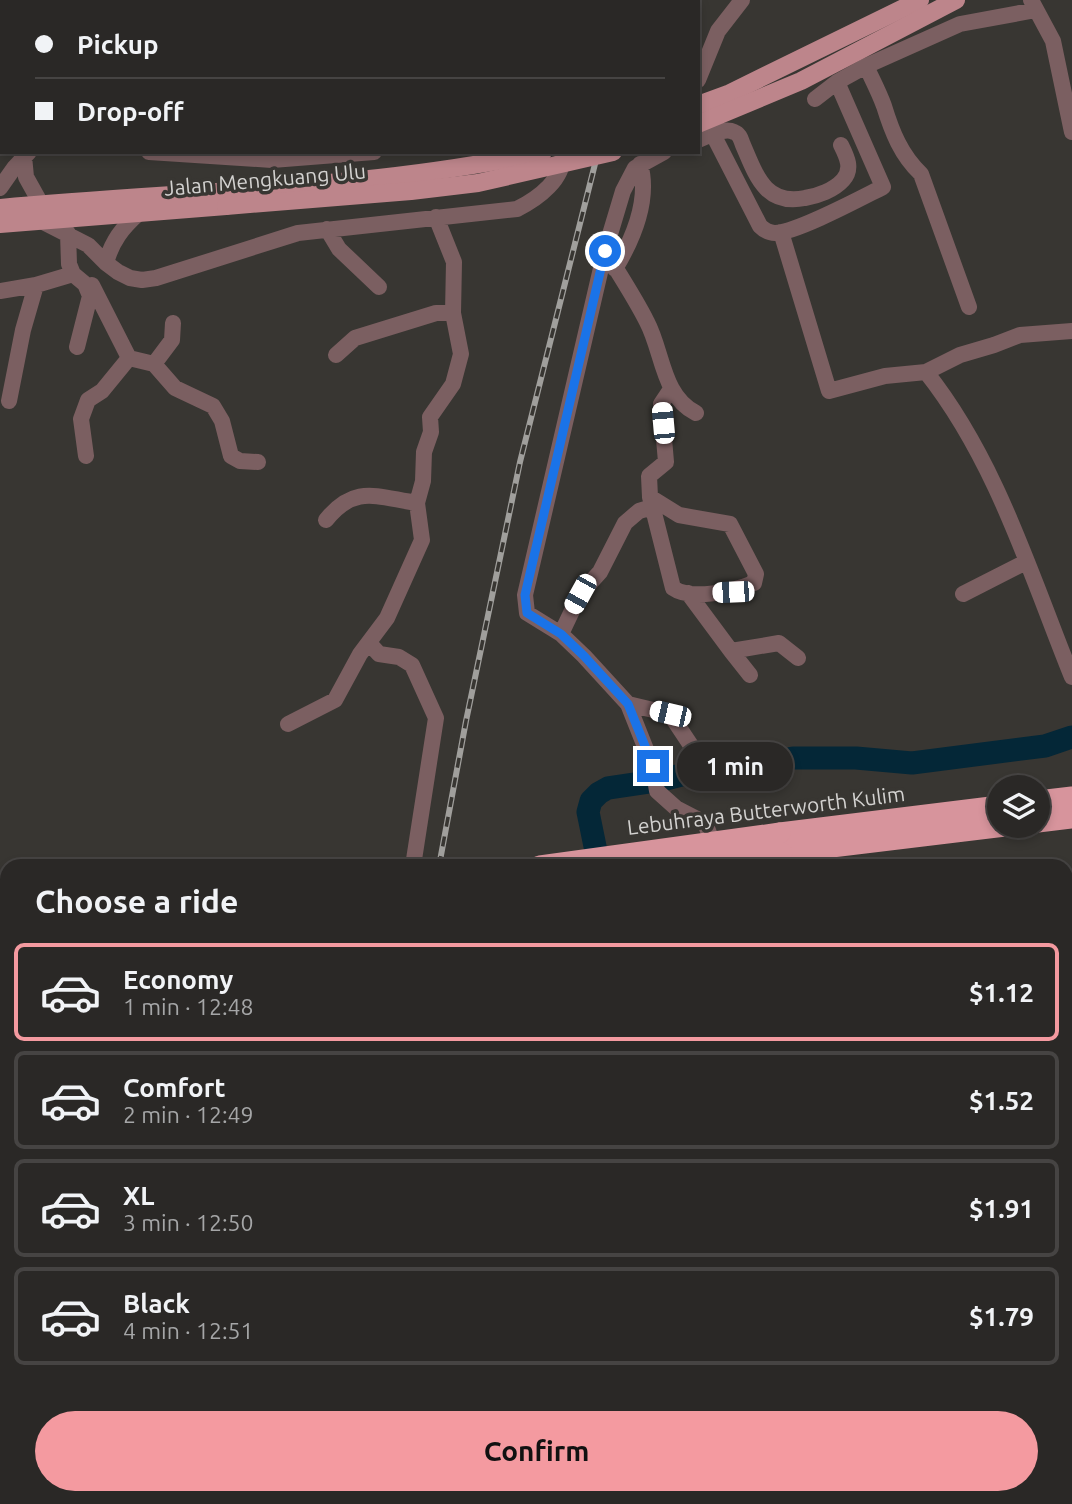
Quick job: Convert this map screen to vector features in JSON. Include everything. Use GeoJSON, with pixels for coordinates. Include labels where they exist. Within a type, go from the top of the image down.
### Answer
{"type":"FeatureCollection","features":[{"type":"Feature","properties":{"kind":"highway"},"geometry":{"type":"LineString","coordinates":[[1050,800],[1072,797]]}},
{"type":"Feature","properties":{"kind":"highway","name":"Lebuhraya Butterworth Kulim"},"geometry":{"type":"LineString","coordinates":[[717,859],[781,843],[987,808]]}},
{"type":"Feature","properties":{"kind":"highway"},"geometry":{"type":"LineString","coordinates":[[1050,821],[1072,818]]}},
{"type":"Feature","properties":{"kind":"highway","name":"Lebuhraya Butterworth Kulim"},"geometry":{"type":"LineString","coordinates":[[613,859],[987,827]]}},
{"type":"Feature","properties":{"kind":"main road"},"geometry":{"type":"LineString","coordinates":[[700,105],[920,0]]}},
{"type":"Feature","properties":{"kind":"main road"},"geometry":{"type":"LineString","coordinates":[[703,133],[956,0]]}},
{"type":"Feature","properties":{"kind":"main road","name":"Jalan Mengkuang Ulu"},"geometry":{"type":"LineString","coordinates":[[0,208],[41,213],[139,213],[225,198],[463,168],[533,154]]}},
{"type":"Feature","properties":{"kind":"main road","name":"Jalan Mengkuang Ulu"},"geometry":{"type":"LineString","coordinates":[[0,224],[41,213],[225,198],[411,191],[478,183],[604,154]]}},
{"type":"Feature","properties":{"kind":"street"},"geometry":{"type":"LineString","coordinates":[[700,75],[718,31],[742,0]]}},
{"type":"Feature","properties":{"kind":"street"},"geometry":{"type":"LineString","coordinates":[[815,99],[866,65],[968,21],[1033,5],[1064,58],[1072,132]]}},
{"type":"Feature","properties":{"kind":"street"},"geometry":{"type":"LineString","coordinates":[[866,65],[888,122],[907,161],[921,174],[969,307]]}},
{"type":"Feature","properties":{"kind":"street"},"geometry":{"type":"LineString","coordinates":[[837,82],[883,187],[825,216],[781,232],[772,233],[760,226],[703,133],[733,131],[739,135],[756,175],[766,189],[779,198],[794,200],[817,196],[846,177],[848,160],[841,145]]}},
{"type":"Feature","properties":{"kind":"street"},"geometry":{"type":"LineString","coordinates":[[27,154],[26,177],[41,213],[88,244],[112,268],[130,278],[156,278],[268,241],[327,229],[517,209],[537,199],[554,180],[563,154]]}},
{"type":"Feature","properties":{"kind":"street"},"geometry":{"type":"LineString","coordinates":[[0,188],[27,154]]}},
{"type":"Feature","properties":{"kind":"street"},"geometry":{"type":"LineString","coordinates":[[210,154],[324,155]]}},
{"type":"Feature","properties":{"kind":"street"},"geometry":{"type":"LineString","coordinates":[[660,154],[635,168],[623,191],[605,251],[525,595],[527,613],[561,634],[628,704],[654,773],[657,791],[676,808],[705,823],[719,859]]}},
{"type":"Feature","properties":{"kind":"street"},"geometry":{"type":"LineString","coordinates":[[615,268],[627,249],[640,211],[644,177],[640,164]]}},
{"type":"Feature","properties":{"kind":"street"},"geometry":{"type":"LineString","coordinates":[[112,268],[111,245],[117,234],[139,213]]}},
{"type":"Feature","properties":{"kind":"street"},"geometry":{"type":"LineString","coordinates":[[288,724],[335,700],[360,654],[387,618],[422,540],[417,503],[423,481],[424,452],[431,432],[430,417],[453,384],[461,354],[453,313],[454,262],[436,217]]}},
{"type":"Feature","properties":{"kind":"street"},"geometry":{"type":"LineString","coordinates":[[327,229],[339,249],[379,287]]}},
{"type":"Feature","properties":{"kind":"street"},"geometry":{"type":"LineString","coordinates":[[781,232],[829,391],[885,376],[926,372],[960,355],[1020,335],[1072,331]]}},
{"type":"Feature","properties":{"kind":"street"},"geometry":{"type":"LineString","coordinates":[[68,233],[69,264],[83,281],[129,358],[154,363],[175,388],[213,406],[222,421],[231,456],[240,461],[258,462]]}},
{"type":"Feature","properties":{"kind":"street"},"geometry":{"type":"LineString","coordinates":[[605,251],[648,324],[671,388],[687,408],[696,413]]}},
{"type":"Feature","properties":{"kind":"street"},"geometry":{"type":"LineString","coordinates":[[0,291],[83,281],[112,268]]}},
{"type":"Feature","properties":{"kind":"street"},"geometry":{"type":"LineString","coordinates":[[77,347],[90,296],[83,281]]}},
{"type":"Feature","properties":{"kind":"street"},"geometry":{"type":"LineString","coordinates":[[9,401],[23,330],[37,285]]}},
{"type":"Feature","properties":{"kind":"street"},"geometry":{"type":"LineString","coordinates":[[335,355],[355,338],[436,313],[453,313]]}},
{"type":"Feature","properties":{"kind":"street"},"geometry":{"type":"LineString","coordinates":[[154,363],[172,340],[173,323]]}},
{"type":"Feature","properties":{"kind":"street"},"geometry":{"type":"LineString","coordinates":[[86,456],[81,419],[88,400],[102,391],[129,358]]}},
{"type":"Feature","properties":{"kind":"street"},"geometry":{"type":"LineString","coordinates":[[926,372],[938,386],[990,474],[1072,677]]}},
{"type":"Feature","properties":{"kind":"street"},"geometry":{"type":"LineString","coordinates":[[651,502],[679,515],[730,524],[756,574],[754,583],[733,592],[688,593],[679,592],[673,587],[651,502],[649,476],[666,462],[661,404],[671,388]]}},
{"type":"Feature","properties":{"kind":"street"},"geometry":{"type":"LineString","coordinates":[[326,520],[338,505],[361,495],[417,503]]}},
{"type":"Feature","properties":{"kind":"street"},"geometry":{"type":"LineString","coordinates":[[561,634],[580,594],[600,572],[625,523],[651,502]]}},
{"type":"Feature","properties":{"kind":"street"},"geometry":{"type":"LineString","coordinates":[[963,594],[1026,562]]}},
{"type":"Feature","properties":{"kind":"street"},"geometry":{"type":"LineString","coordinates":[[688,593],[750,675]]}},
{"type":"Feature","properties":{"kind":"street"},"geometry":{"type":"LineString","coordinates":[[369,643],[379,654],[399,657],[412,665],[436,719],[414,859]]}},
{"type":"Feature","properties":{"kind":"street"},"geometry":{"type":"LineString","coordinates":[[731,651],[779,643],[798,658]]}},
{"type":"Feature","properties":{"kind":"street"},"geometry":{"type":"LineString","coordinates":[[628,704],[670,714],[694,750]]}},
{"type":"Feature","properties":{"kind":"waterway"},"geometry":{"type":"LineString","coordinates":[[598,859],[588,812],[591,801],[608,788],[662,780],[727,763],[745,766],[793,758],[856,758],[912,763],[1045,746],[1072,737]]}},
{"type":"Feature","properties":{"kind":"railway"},"geometry":{"type":"LineString","coordinates":[[440,859],[520,462],[597,154]]}},
{"type":"Feature","properties":{"kind":"route"},"geometry":{"type":"LineString","coordinates":[[605,251],[525,595],[527,613],[561,634],[628,704],[653,766]]}}]}
